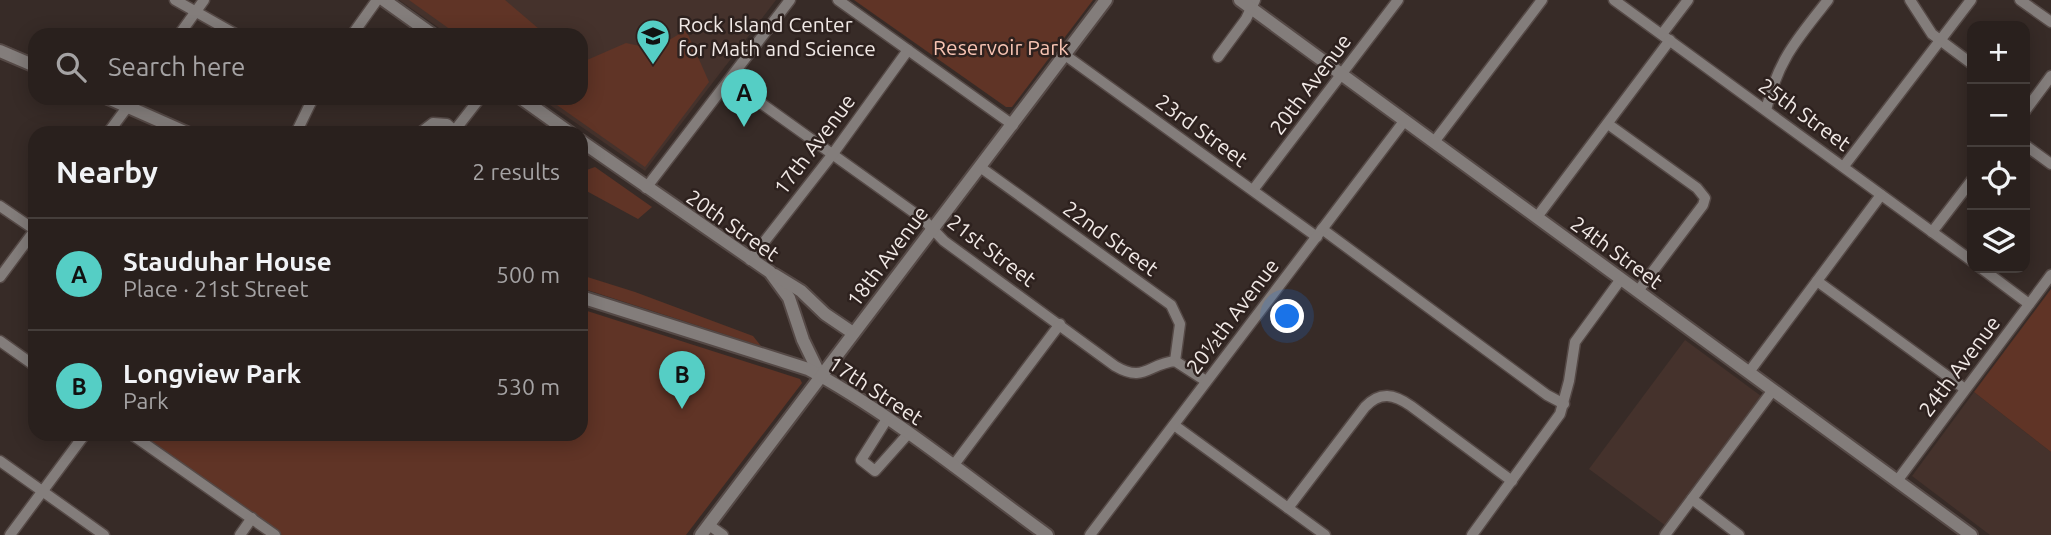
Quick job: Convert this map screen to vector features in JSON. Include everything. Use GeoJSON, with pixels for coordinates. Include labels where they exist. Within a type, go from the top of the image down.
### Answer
{"type":"FeatureCollection","features":[{"type":"Feature","properties":{"kind":"street"},"geometry":{"type":"LineString","coordinates":[[175,0],[225,28]]}},
{"type":"Feature","properties":{"kind":"street"},"geometry":{"type":"LineString","coordinates":[[184,28],[204,0]]}},
{"type":"Feature","properties":{"kind":"street"},"geometry":{"type":"LineString","coordinates":[[357,28],[377,0]]}},
{"type":"Feature","properties":{"kind":"street"},"geometry":{"type":"LineString","coordinates":[[384,0],[423,28]]}},
{"type":"Feature","properties":{"kind":"street"},"geometry":{"type":"LineString","coordinates":[[646,188],[790,0]]}},
{"type":"Feature","properties":{"kind":"street"},"geometry":{"type":"LineString","coordinates":[[838,0],[1013,125]]}},
{"type":"Feature","properties":{"kind":"street","name":"18th Avenue"},"geometry":{"type":"LineString","coordinates":[[705,530],[1106,0]]}},
{"type":"Feature","properties":{"kind":"street","name":"24th Street"},"geometry":{"type":"LineString","coordinates":[[1240,0],[1253,4],[1341,74],[1971,535]]}},
{"type":"Feature","properties":{"kind":"street","name":"20th Avenue"},"geometry":{"type":"LineString","coordinates":[[1253,190],[1398,0]]}},
{"type":"Feature","properties":{"kind":"street"},"geometry":{"type":"LineString","coordinates":[[1434,142],[1542,0]]}},
{"type":"Feature","properties":{"kind":"street","name":"25th Street"},"geometry":{"type":"LineString","coordinates":[[1615,0],[1967,257]]}},
{"type":"Feature","properties":{"kind":"street"},"geometry":{"type":"LineString","coordinates":[[1537,217],[1608,124],[1688,0]]}},
{"type":"Feature","properties":{"kind":"street"},"geometry":{"type":"LineString","coordinates":[[1766,110],[1776,76],[1787,56],[1828,0]]}},
{"type":"Feature","properties":{"kind":"street"},"geometry":{"type":"LineString","coordinates":[[1910,0],[1928,29],[1967,60]]}},
{"type":"Feature","properties":{"kind":"street"},"geometry":{"type":"LineString","coordinates":[[1844,166],[1971,0]]}},
{"type":"Feature","properties":{"kind":"street"},"geometry":{"type":"LineString","coordinates":[[2020,0],[2051,22]]}},
{"type":"Feature","properties":{"kind":"street"},"geometry":{"type":"LineString","coordinates":[[1218,57],[1246,19],[1253,4]]}},
{"type":"Feature","properties":{"kind":"street","name":"17th Avenue"},"geometry":{"type":"LineString","coordinates":[[750,260],[832,155],[908,50]]}},
{"type":"Feature","properties":{"kind":"street"},"geometry":{"type":"LineString","coordinates":[[0,51],[28,63]]}},
{"type":"Feature","properties":{"kind":"street","name":"23rd Street"},"geometry":{"type":"LineString","coordinates":[[1065,55],[1253,190],[1320,233],[1547,395],[1564,404]]}},
{"type":"Feature","properties":{"kind":"street"},"geometry":{"type":"LineString","coordinates":[[2030,104],[2051,76]]}},
{"type":"Feature","properties":{"kind":"street","name":"21st Street"},"geometry":{"type":"LineString","coordinates":[[730,81],[923,219],[944,241],[1115,366],[1130,373],[1143,373],[1164,363],[1175,362]]}},
{"type":"Feature","properties":{"kind":"street"},"geometry":{"type":"LineString","coordinates":[[113,126],[129,105]]}},
{"type":"Feature","properties":{"kind":"street"},"geometry":{"type":"LineString","coordinates":[[136,105],[174,126]]}},
{"type":"Feature","properties":{"kind":"street"},"geometry":{"type":"LineString","coordinates":[[299,126],[310,105]]}},
{"type":"Feature","properties":{"kind":"street"},"geometry":{"type":"LineString","coordinates":[[460,126],[475,105]]}},
{"type":"Feature","properties":{"kind":"street"},"geometry":{"type":"LineString","coordinates":[[531,105],[560,126]]}},
{"type":"Feature","properties":{"kind":"street","name":"20½th Avenue"},"geometry":{"type":"LineString","coordinates":[[1090,535],[1405,120]]}},
{"type":"Feature","properties":{"kind":"street"},"geometry":{"type":"LineString","coordinates":[[429,126],[433,123],[449,126]]}},
{"type":"Feature","properties":{"kind":"street"},"geometry":{"type":"LineString","coordinates":[[1608,124],[1704,195],[1703,205],[1638,291]]}},
{"type":"Feature","properties":{"kind":"street","name":"20th Street"},"geometry":{"type":"LineString","coordinates":[[588,146],[770,272],[789,298],[803,340],[820,376]]}},
{"type":"Feature","properties":{"kind":"street"},"geometry":{"type":"LineString","coordinates":[[2028,147],[2051,164]]}},
{"type":"Feature","properties":{"kind":"street","name":"22nd Street"},"geometry":{"type":"LineString","coordinates":[[981,167],[1171,305],[1180,324],[1175,362]]}},
{"type":"Feature","properties":{"kind":"street"},"geometry":{"type":"LineString","coordinates":[[1933,232],[1967,187]]}},
{"type":"Feature","properties":{"kind":"street"},"geometry":{"type":"LineString","coordinates":[[1749,372],[1881,195]]}},
{"type":"Feature","properties":{"kind":"street"},"geometry":{"type":"LineString","coordinates":[[0,206],[28,225]]}},
{"type":"Feature","properties":{"kind":"street"},"geometry":{"type":"LineString","coordinates":[[0,277],[28,239]]}},
{"type":"Feature","properties":{"kind":"street"},"geometry":{"type":"LineString","coordinates":[[770,272],[791,284],[825,314],[853,333]]}},
{"type":"Feature","properties":{"kind":"street"},"geometry":{"type":"LineString","coordinates":[[1988,273],[2029,304]]}},
{"type":"Feature","properties":{"kind":"street","name":"24th Avenue"},"geometry":{"type":"LineString","coordinates":[[1897,481],[2051,275]]}},
{"type":"Feature","properties":{"kind":"street"},"geometry":{"type":"LineString","coordinates":[[1472,535],[1555,422],[1564,404],[1575,342],[1621,279]]}},
{"type":"Feature","properties":{"kind":"street"},"geometry":{"type":"LineString","coordinates":[[1817,281],[1965,388]]}},
{"type":"Feature","properties":{"kind":"street","name":"17th Street"},"geometry":{"type":"LineString","coordinates":[[588,299],[808,369],[887,419],[1047,535]]}},
{"type":"Feature","properties":{"kind":"street"},"geometry":{"type":"LineString","coordinates":[[953,466],[1060,324]]}},
{"type":"Feature","properties":{"kind":"street"},"geometry":{"type":"LineString","coordinates":[[0,341],[28,361]]}},
{"type":"Feature","properties":{"kind":"street"},"geometry":{"type":"LineString","coordinates":[[1175,362],[1206,381]]}},
{"type":"Feature","properties":{"kind":"street"},"geometry":{"type":"LineString","coordinates":[[1665,535],[1773,390]]}},
{"type":"Feature","properties":{"kind":"street"},"geometry":{"type":"LineString","coordinates":[[1288,508],[1371,400],[1385,396],[1398,397],[1512,481]]}},
{"type":"Feature","properties":{"kind":"street"},"geometry":{"type":"LineString","coordinates":[[887,419],[861,460],[875,471],[908,434]]}},
{"type":"Feature","properties":{"kind":"street"},"geometry":{"type":"LineString","coordinates":[[1174,425],[1325,535]]}},
{"type":"Feature","properties":{"kind":"street"},"geometry":{"type":"LineString","coordinates":[[10,535],[80,441]]}},
{"type":"Feature","properties":{"kind":"street"},"geometry":{"type":"LineString","coordinates":[[141,441],[275,535]]}},
{"type":"Feature","properties":{"kind":"street"},"geometry":{"type":"LineString","coordinates":[[0,461],[104,535]]}},
{"type":"Feature","properties":{"kind":"street"},"geometry":{"type":"LineString","coordinates":[[1692,499],[1739,535]]}},
{"type":"Feature","properties":{"kind":"street"},"geometry":{"type":"LineString","coordinates":[[240,535],[252,518]]}},
{"type":"Feature","properties":{"kind":"street"},"geometry":{"type":"LineString","coordinates":[[705,530],[723,535]]}},
{"type":"Feature","properties":{"kind":"shaded area","name":"Rock Island Center for Math and Science"},"geometry":{"type":"Polygon","coordinates":[[[399,0],[776,0],[645,171],[588,131],[588,126],[580,126],[550,105],[588,105],[588,28],[439,28],[399,0]]]}},
{"type":"Feature","properties":{"kind":"shaded area"},"geometry":{"type":"Polygon","coordinates":[[[1685,340],[1761,396],[1666,526],[1589,469],[1685,340]]]}},
{"type":"Feature","properties":{"kind":"shaded area"},"geometry":{"type":"Polygon","coordinates":[[[1974,392],[2051,452],[2051,535],[1990,535],[1912,476],[1974,392]]]}},
{"type":"Feature","properties":{"kind":"green space"},"geometry":{"type":"Polygon","coordinates":[[[409,0],[505,0],[538,28],[448,28],[409,0]]]}},
{"type":"Feature","properties":{"kind":"green space","name":"Reservoir Park"},"geometry":{"type":"Polygon","coordinates":[[[854,0],[1093,0],[1012,107],[1006,107],[854,0]]]}},
{"type":"Feature","properties":{"kind":"green space"},"geometry":{"type":"Polygon","coordinates":[[[686,30],[709,82],[645,167],[557,105],[588,105],[588,60],[626,43],[654,49],[686,30]]]}},
{"type":"Feature","properties":{"kind":"green space"},"geometry":{"type":"Polygon","coordinates":[[[595,167],[652,207],[638,219],[588,192],[588,170],[595,167]]]}},
{"type":"Feature","properties":{"kind":"green space"},"geometry":{"type":"Polygon","coordinates":[[[588,277],[753,336],[761,346],[588,290],[588,277]]]}},
{"type":"Feature","properties":{"kind":"green space"},"geometry":{"type":"Polygon","coordinates":[[[2051,289],[2051,452],[1974,392],[2051,289]]]}},
{"type":"Feature","properties":{"kind":"green space"},"geometry":{"type":"Polygon","coordinates":[[[588,311],[800,379],[802,383],[686,535],[282,535],[150,441],[588,441],[588,311]]]}},
{"type":"Feature","properties":{"kind":"place","name":"Rock Island Center for Math and Science"},"geometry":{"type":"Point","coordinates":[653,66]}},
{"type":"Feature","properties":{"kind":"place","name":"Stauduhar House"},"geometry":{"type":"Point","coordinates":[744,127]}},
{"type":"Feature","properties":{"kind":"place","name":"Longview Park"},"geometry":{"type":"Point","coordinates":[682,409]}}]}
